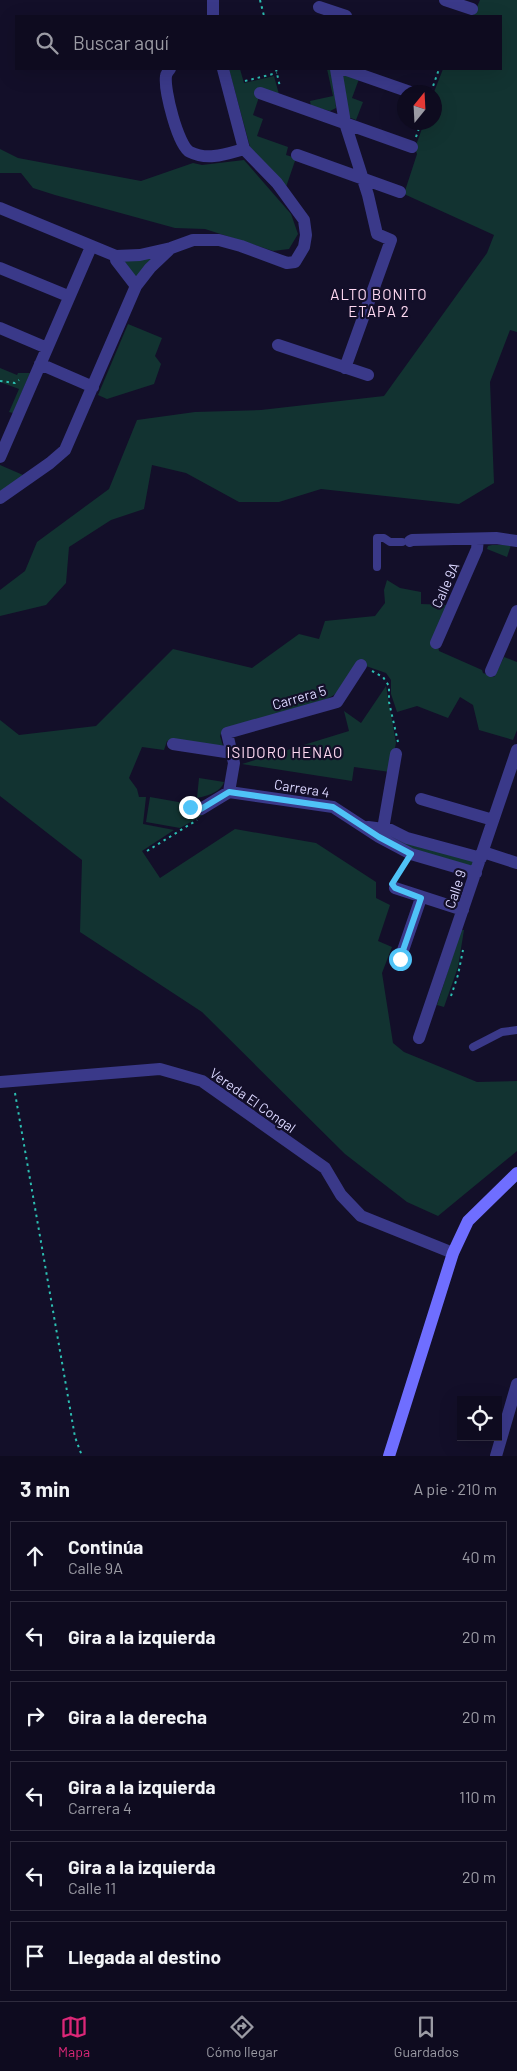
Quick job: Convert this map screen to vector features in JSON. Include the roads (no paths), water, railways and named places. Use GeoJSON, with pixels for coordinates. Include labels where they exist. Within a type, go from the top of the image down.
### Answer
{"type":"FeatureCollection","features":[{"type":"Feature","properties":{"kind":"main road"},"geometry":{"type":"LineString","coordinates":[[390,1456],[453,1253],[468,1222],[517,1172]]}},
{"type":"Feature","properties":{"kind":"street"},"geometry":{"type":"LineString","coordinates":[[213,0],[213,15]]}},
{"type":"Feature","properties":{"kind":"street"},"geometry":{"type":"LineString","coordinates":[[445,0],[472,9]]}},
{"type":"Feature","properties":{"kind":"street"},"geometry":{"type":"LineString","coordinates":[[321,8],[343,15]]}},
{"type":"Feature","properties":{"kind":"street"},"geometry":{"type":"LineString","coordinates":[[169,70],[166,75],[169,97],[182,145],[190,152],[213,157],[244,149]]}},
{"type":"Feature","properties":{"kind":"street"},"geometry":{"type":"LineString","coordinates":[[0,208],[116,256],[140,255],[193,240],[219,240],[287,263],[295,262],[304,247],[306,235],[304,220],[277,183],[244,149],[223,70]]}},
{"type":"Feature","properties":{"kind":"street"},"geometry":{"type":"LineString","coordinates":[[336,70],[345,123],[377,234],[391,240],[345,368]]}},
{"type":"Feature","properties":{"kind":"street"},"geometry":{"type":"LineString","coordinates":[[347,70],[397,87]]}},
{"type":"Feature","properties":{"kind":"street"},"geometry":{"type":"LineString","coordinates":[[260,93],[412,147]]}},
{"type":"Feature","properties":{"kind":"street"},"geometry":{"type":"LineString","coordinates":[[297,155],[400,192]]}},
{"type":"Feature","properties":{"kind":"street"},"geometry":{"type":"LineString","coordinates":[[0,457],[91,246]]}},
{"type":"Feature","properties":{"kind":"street"},"geometry":{"type":"LineString","coordinates":[[0,498],[50,464],[65,450],[136,286],[150,268],[170,248]]}},
{"type":"Feature","properties":{"kind":"street"},"geometry":{"type":"LineString","coordinates":[[116,256],[116,260],[136,286]]}},
{"type":"Feature","properties":{"kind":"street"},"geometry":{"type":"LineString","coordinates":[[0,268],[68,296]]}},
{"type":"Feature","properties":{"kind":"street"},"geometry":{"type":"LineString","coordinates":[[0,328],[46,348]]}},
{"type":"Feature","properties":{"kind":"street"},"geometry":{"type":"LineString","coordinates":[[278,345],[368,375]]}},
{"type":"Feature","properties":{"kind":"street"},"geometry":{"type":"LineString","coordinates":[[38,368],[93,387]]}},
{"type":"Feature","properties":{"kind":"street"},"geometry":{"type":"LineString","coordinates":[[406,542],[412,540],[496,538],[517,541]]}},
{"type":"Feature","properties":{"kind":"street","name":"Calle 9A"},"geometry":{"type":"LineString","coordinates":[[436,642],[477,548],[478,539]]}},
{"type":"Feature","properties":{"kind":"street"},"geometry":{"type":"LineString","coordinates":[[491,671],[517,611]]}},
{"type":"Feature","properties":{"kind":"street","name":"Carrera 5"},"geometry":{"type":"LineString","coordinates":[[232,753],[227,733],[337,702],[361,666]]}},
{"type":"Feature","properties":{"kind":"street"},"geometry":{"type":"LineString","coordinates":[[172,744],[232,753],[234,763],[229,792],[195,808]]}},
{"type":"Feature","properties":{"kind":"street","name":"Calle 9"},"geometry":{"type":"LineString","coordinates":[[419,1038],[517,750]]}},
{"type":"Feature","properties":{"kind":"street"},"geometry":{"type":"LineString","coordinates":[[383,829],[396,754]]}},
{"type":"Feature","properties":{"kind":"street","name":"Carrera 4"},"geometry":{"type":"LineString","coordinates":[[229,792],[333,807],[411,854],[476,873]]}},
{"type":"Feature","properties":{"kind":"street"},"geometry":{"type":"LineString","coordinates":[[421,799],[493,820]]}},
{"type":"Feature","properties":{"kind":"street","name":"Carrera 4"},"geometry":{"type":"LineString","coordinates":[[366,827],[391,830],[408,838],[517,863]]}},
{"type":"Feature","properties":{"kind":"street"},"geometry":{"type":"LineString","coordinates":[[395,888],[421,898],[463,910]]}},
{"type":"Feature","properties":{"kind":"street"},"geometry":{"type":"LineString","coordinates":[[400,959],[421,898]]}},
{"type":"Feature","properties":{"kind":"street","name":"Vereda El Congal"},"geometry":{"type":"LineString","coordinates":[[6,1082],[160,1069],[202,1081],[325,1168],[341,1195],[361,1216],[453,1253]]}},
{"type":"Feature","properties":{"kind":"street"},"geometry":{"type":"LineString","coordinates":[[496,1456],[517,1384]]}},
{"type":"Feature","properties":{"kind":"lane"},"geometry":{"type":"LineString","coordinates":[[377,567],[377,538],[384,538],[390,542],[406,542]]}},
{"type":"Feature","properties":{"kind":"lane"},"geometry":{"type":"LineString","coordinates":[[473,1047],[502,1032],[517,1030]]}},
{"type":"Feature","properties":{"kind":"district","name":"ALTO BONITO ETAPA 2"},"geometry":{"type":"Point","coordinates":[379,302]}},
{"type":"Feature","properties":{"kind":"district","name":"ISIDORO HENAO"},"geometry":{"type":"Point","coordinates":[285,752]}}]}
